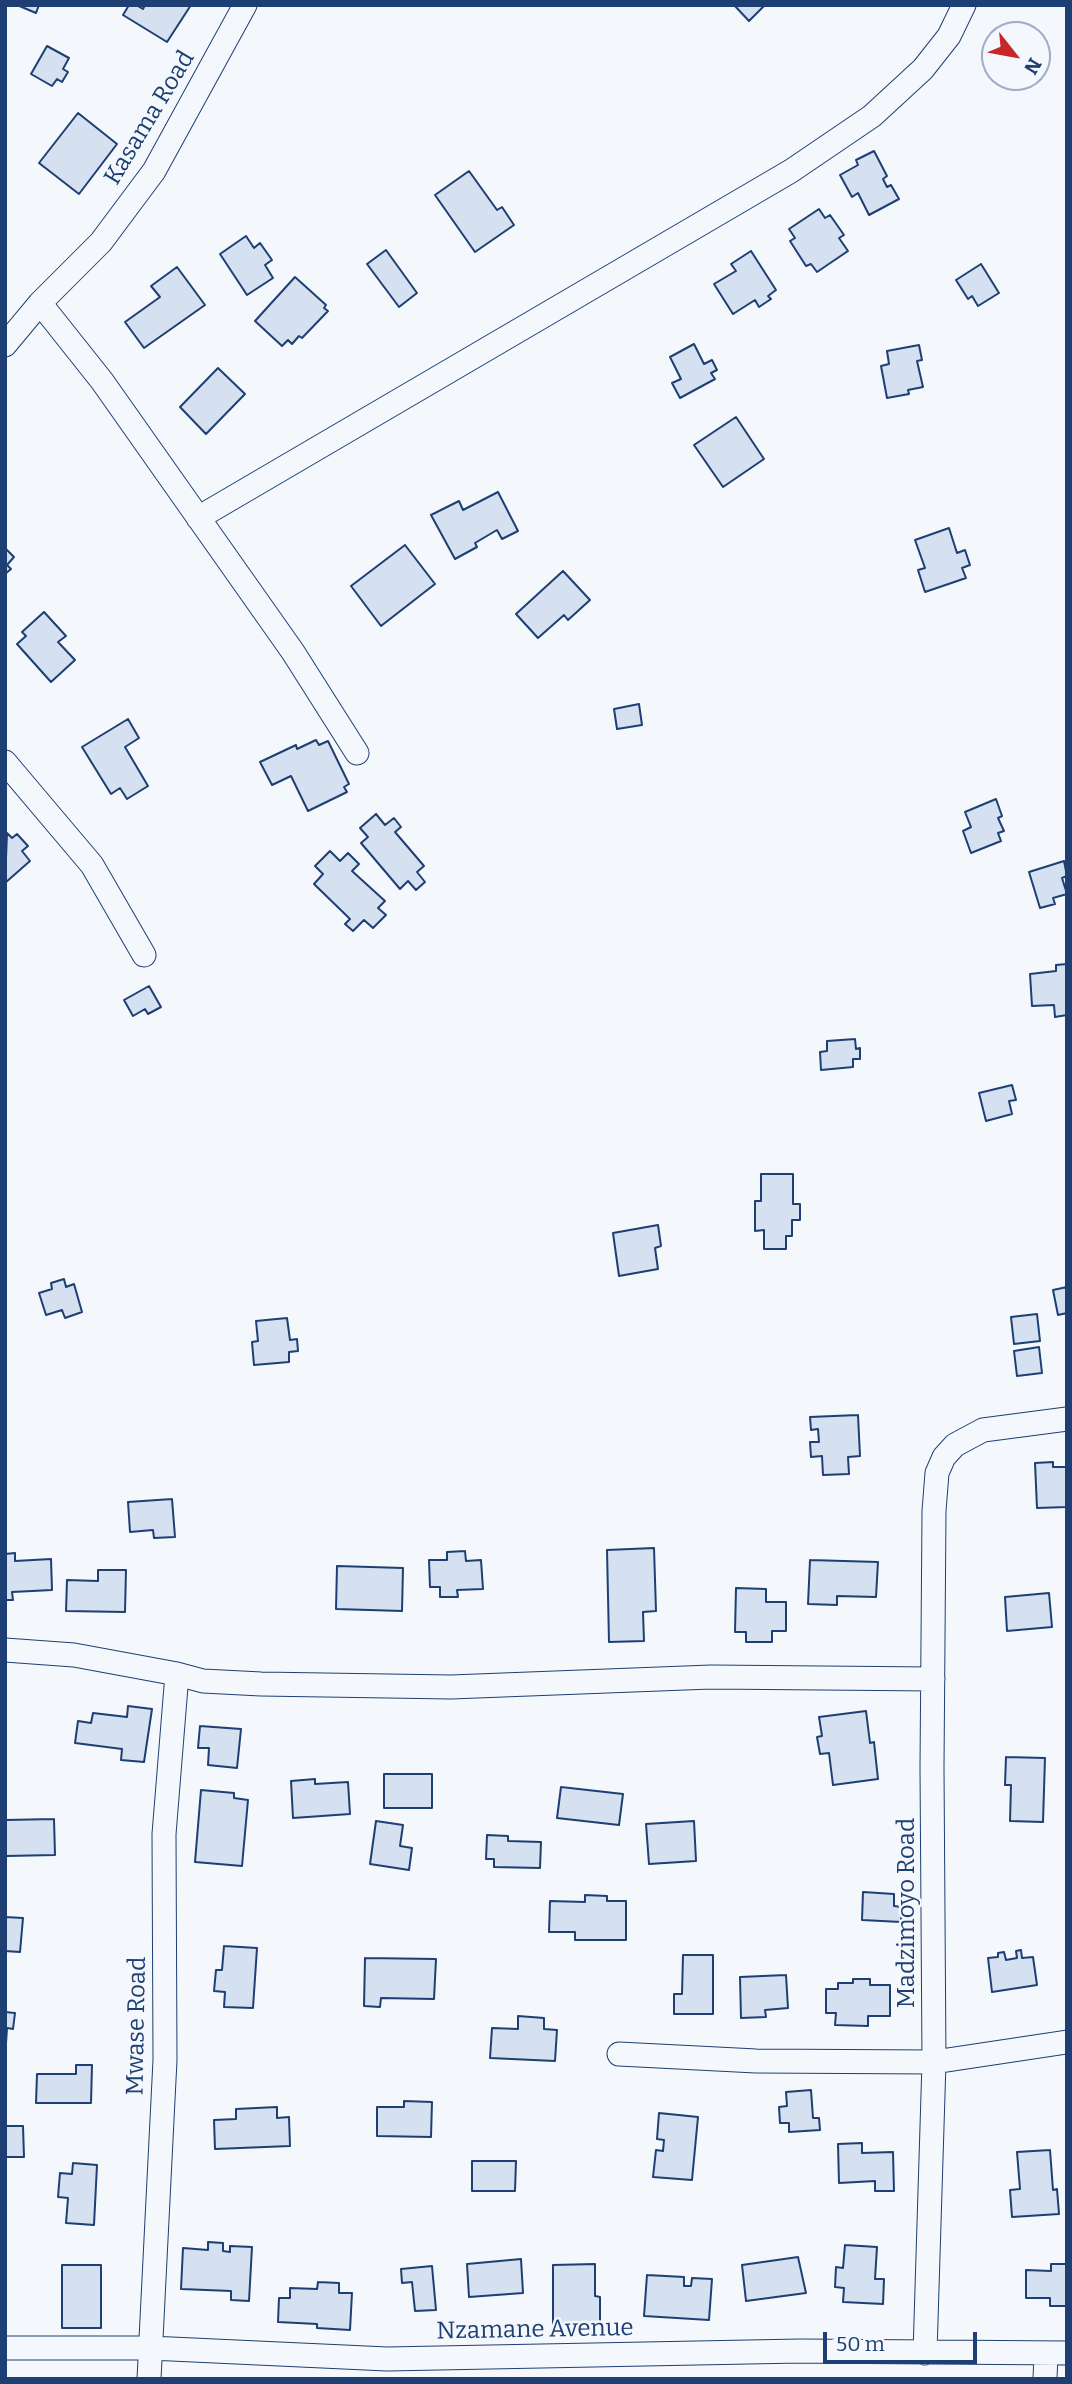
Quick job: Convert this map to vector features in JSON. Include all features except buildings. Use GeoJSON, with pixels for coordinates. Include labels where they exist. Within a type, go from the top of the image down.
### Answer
{"type":"FeatureCollection","features":[{"type":"Feature","properties":{"kind":"street","name":"Kasama Road"},"geometry":{"type":"LineString","coordinates":[[5,345],[40,303],[101,242],[154,172],[245,5]]}},
{"type":"Feature","properties":{"kind":"street"},"geometry":{"type":"LineString","coordinates":[[198,518],[791,171],[872,116],[923,69],[949,36],[964,5]]}},
{"type":"Feature","properties":{"kind":"street"},"geometry":{"type":"LineString","coordinates":[[40,303],[102,381],[293,652],[357,753]]}},
{"type":"Feature","properties":{"kind":"street"},"geometry":{"type":"LineString","coordinates":[[5,762],[92,865],[144,955]]}},
{"type":"Feature","properties":{"kind":"street","name":"Madzimoyo Road"},"geometry":{"type":"LineString","coordinates":[[925,2353],[934,2062],[933,1679],[934,1511],[937,1473],[944,1457],[955,1445],[983,1430],[1067,1419]]}},
{"type":"Feature","properties":{"kind":"street"},"geometry":{"type":"LineString","coordinates":[[5,1650],[74,1655],[203,1681],[226,1682],[451,1687],[711,1677],[933,1679]]}},
{"type":"Feature","properties":{"kind":"street","name":"Mwase Road"},"geometry":{"type":"LineString","coordinates":[[149,2379],[165,2060],[164,1834],[177,1674]]}},
{"type":"Feature","properties":{"kind":"street"},"geometry":{"type":"LineString","coordinates":[[619,2054],[756,2061],[934,2062],[1067,2042]]}},
{"type":"Feature","properties":{"kind":"street","name":"Nzamane Avenue"},"geometry":{"type":"LineString","coordinates":[[5,2348],[150,2348],[387,2359],[800,2351],[1056,2353]]}},
{"type":"Feature","properties":{"kind":"street"},"geometry":{"type":"LineString","coordinates":[[1045,2379],[1056,2353]]}}]}
